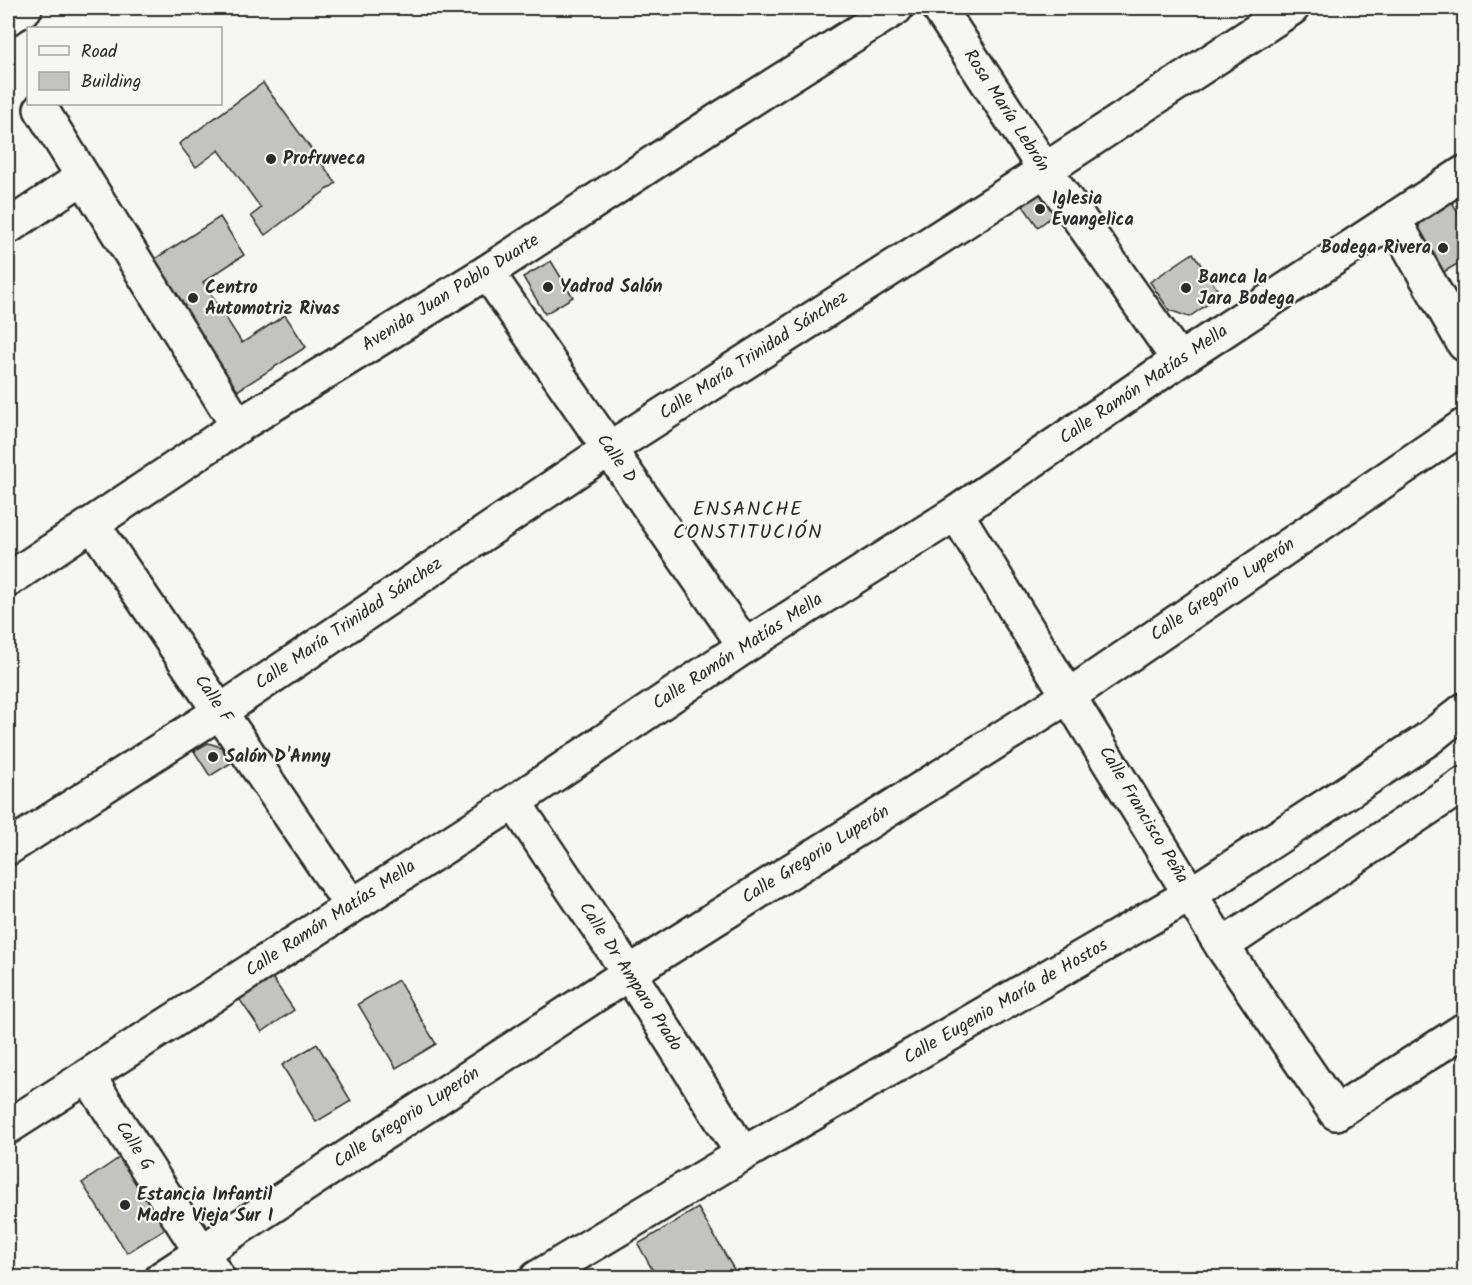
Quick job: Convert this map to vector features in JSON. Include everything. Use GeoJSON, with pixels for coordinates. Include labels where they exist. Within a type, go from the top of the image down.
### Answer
{"type":"FeatureCollection","features":[{"type":"Feature","properties":{"kind":"street"},"geometry":{"type":"LineString","coordinates":[[8,18],[25,8]]}},
{"type":"Feature","properties":{"kind":"street","name":"Avenida Juan Pablo Duarte"},"geometry":{"type":"LineString","coordinates":[[8,580],[238,426],[487,272],[717,121],[896,8]]}},
{"type":"Feature","properties":{"kind":"street","name":"Rosa María Lebrón"},"geometry":{"type":"LineString","coordinates":[[939,8],[1044,170],[1179,360]]}},
{"type":"Feature","properties":{"kind":"street","name":"Calle María Trinidad Sánchez"},"geometry":{"type":"LineString","coordinates":[[8,848],[221,711],[609,449],[1292,8]]}},
{"type":"Feature","properties":{"kind":"street"},"geometry":{"type":"LineString","coordinates":[[41,109],[238,426]]}},
{"type":"Feature","properties":{"kind":"street","name":"Calle Ramón Matías Mella"},"geometry":{"type":"LineString","coordinates":[[8,1127],[514,802],[745,646],[956,513],[1179,360],[1464,173]]}},
{"type":"Feature","properties":{"kind":"street"},"geometry":{"type":"LineString","coordinates":[[8,227],[83,177]]}},
{"type":"Feature","properties":{"kind":"street"},"geometry":{"type":"LineString","coordinates":[[1394,220],[1464,344]]}},
{"type":"Feature","properties":{"kind":"street","name":"Calle D"},"geometry":{"type":"LineString","coordinates":[[487,272],[745,646]]}},
{"type":"Feature","properties":{"kind":"street","name":"Calle Gregorio Luperón"},"geometry":{"type":"LineString","coordinates":[[162,1278],[210,1265],[629,973],[1070,695],[1464,426]]}},
{"type":"Feature","properties":{"kind":"street","name":"Calle Francisco Peña"},"geometry":{"type":"LineString","coordinates":[[956,513],[1070,695],[1222,946],[1336,1113],[1464,1030]]}},
{"type":"Feature","properties":{"kind":"street","name":"Calle F"},"geometry":{"type":"LineString","coordinates":[[93,525],[351,905]]}},
{"type":"Feature","properties":{"kind":"street","name":"Calle Eugenio María de Hostos"},"geometry":{"type":"LineString","coordinates":[[537,1278],[743,1154],[1191,894],[1428,739],[1464,710]]}},
{"type":"Feature","properties":{"kind":"street"},"geometry":{"type":"LineString","coordinates":[[1222,946],[1464,784]]}},
{"type":"Feature","properties":{"kind":"street","name":"Calle Dr Amparo Prado"},"geometry":{"type":"LineString","coordinates":[[514,802],[629,973],[743,1154]]}},
{"type":"Feature","properties":{"kind":"street","name":"Calle G"},"geometry":{"type":"LineString","coordinates":[[88,1076],[210,1265]]}},
{"type":"Feature","properties":{"kind":"building","name":"Profruveca"},"geometry":{"type":"Polygon","coordinates":[[[263,83],[336,183],[265,235],[251,216],[261,208],[219,150],[196,167],[179,144],[263,83]]]}},
{"type":"Feature","properties":{"kind":"building","name":"Iglesia Evangelica"},"geometry":{"type":"Polygon","coordinates":[[[1043,191],[1058,212],[1038,227],[1023,206],[1043,191]]]}},
{"type":"Feature","properties":{"kind":"building","name":"Bodega Rivera"},"geometry":{"type":"Polygon","coordinates":[[[1452,202],[1464,224],[1464,260],[1437,276],[1414,236],[1422,220],[1452,202]]]}},
{"type":"Feature","properties":{"kind":"building","name":"Centro Automotriz Rivas"},"geometry":{"type":"Polygon","coordinates":[[[220,217],[244,255],[203,282],[242,343],[285,315],[306,347],[234,393],[150,262],[220,217]]]}},
{"type":"Feature","properties":{"kind":"building","name":"Banca la Jara Bodega"},"geometry":{"type":"Polygon","coordinates":[[[1193,253],[1221,295],[1189,317],[1169,310],[1150,282],[1193,253]]]}},
{"type":"Feature","properties":{"kind":"building","name":"Yadrod Salón"},"geometry":{"type":"Polygon","coordinates":[[[551,261],[573,297],[545,314],[523,277],[551,261]]]}},
{"type":"Feature","properties":{"kind":"building","name":"Salón D'Anny"},"geometry":{"type":"Polygon","coordinates":[[[208,743],[221,747],[231,763],[210,776],[194,751],[208,743]]]}},
{"type":"Feature","properties":{"kind":"building"},"geometry":{"type":"Polygon","coordinates":[[[263,964],[294,1010],[262,1032],[231,987],[263,964]]]}},
{"type":"Feature","properties":{"kind":"building"},"geometry":{"type":"Polygon","coordinates":[[[398,980],[436,1044],[396,1068],[358,1004],[398,980]]]}},
{"type":"Feature","properties":{"kind":"building"},"geometry":{"type":"Polygon","coordinates":[[[317,1044],[351,1101],[316,1122],[282,1065],[317,1044]]]}},
{"type":"Feature","properties":{"kind":"building","name":"Estancia Infantil Madre Vieja Sur I"},"geometry":{"type":"Polygon","coordinates":[[[122,1156],[168,1227],[127,1253],[82,1183],[122,1156]]]}},
{"type":"Feature","properties":{"kind":"building"},"geometry":{"type":"Polygon","coordinates":[[[698,1208],[739,1278],[657,1278],[638,1244],[698,1208]]]}},
{"type":"Feature","properties":{"kind":"place","name":"Profruveca"},"geometry":{"type":"Point","coordinates":[271,159]}},
{"type":"Feature","properties":{"kind":"place","name":"Iglesia Evangelica"},"geometry":{"type":"Point","coordinates":[1040,209]}},
{"type":"Feature","properties":{"kind":"place","name":"Bodega Rivera"},"geometry":{"type":"Point","coordinates":[1443,248]}},
{"type":"Feature","properties":{"kind":"place","name":"Yadrod Salón"},"geometry":{"type":"Point","coordinates":[548,287]}},
{"type":"Feature","properties":{"kind":"place","name":"Banca la Jara Bodega"},"geometry":{"type":"Point","coordinates":[1186,288]}},
{"type":"Feature","properties":{"kind":"place","name":"Centro Automotriz Rivas"},"geometry":{"type":"Point","coordinates":[193,298]}},
{"type":"Feature","properties":{"kind":"place","name":"Salón D'Anny"},"geometry":{"type":"Point","coordinates":[213,757]}},
{"type":"Feature","properties":{"kind":"place","name":"Estancia Infantil Madre Vieja Sur I"},"geometry":{"type":"Point","coordinates":[125,1205]}},
{"type":"Feature","properties":{"kind":"district","name":"ENSANCHE CONSTITUCIÓN"},"geometry":{"type":"Point","coordinates":[748,522]}}]}
